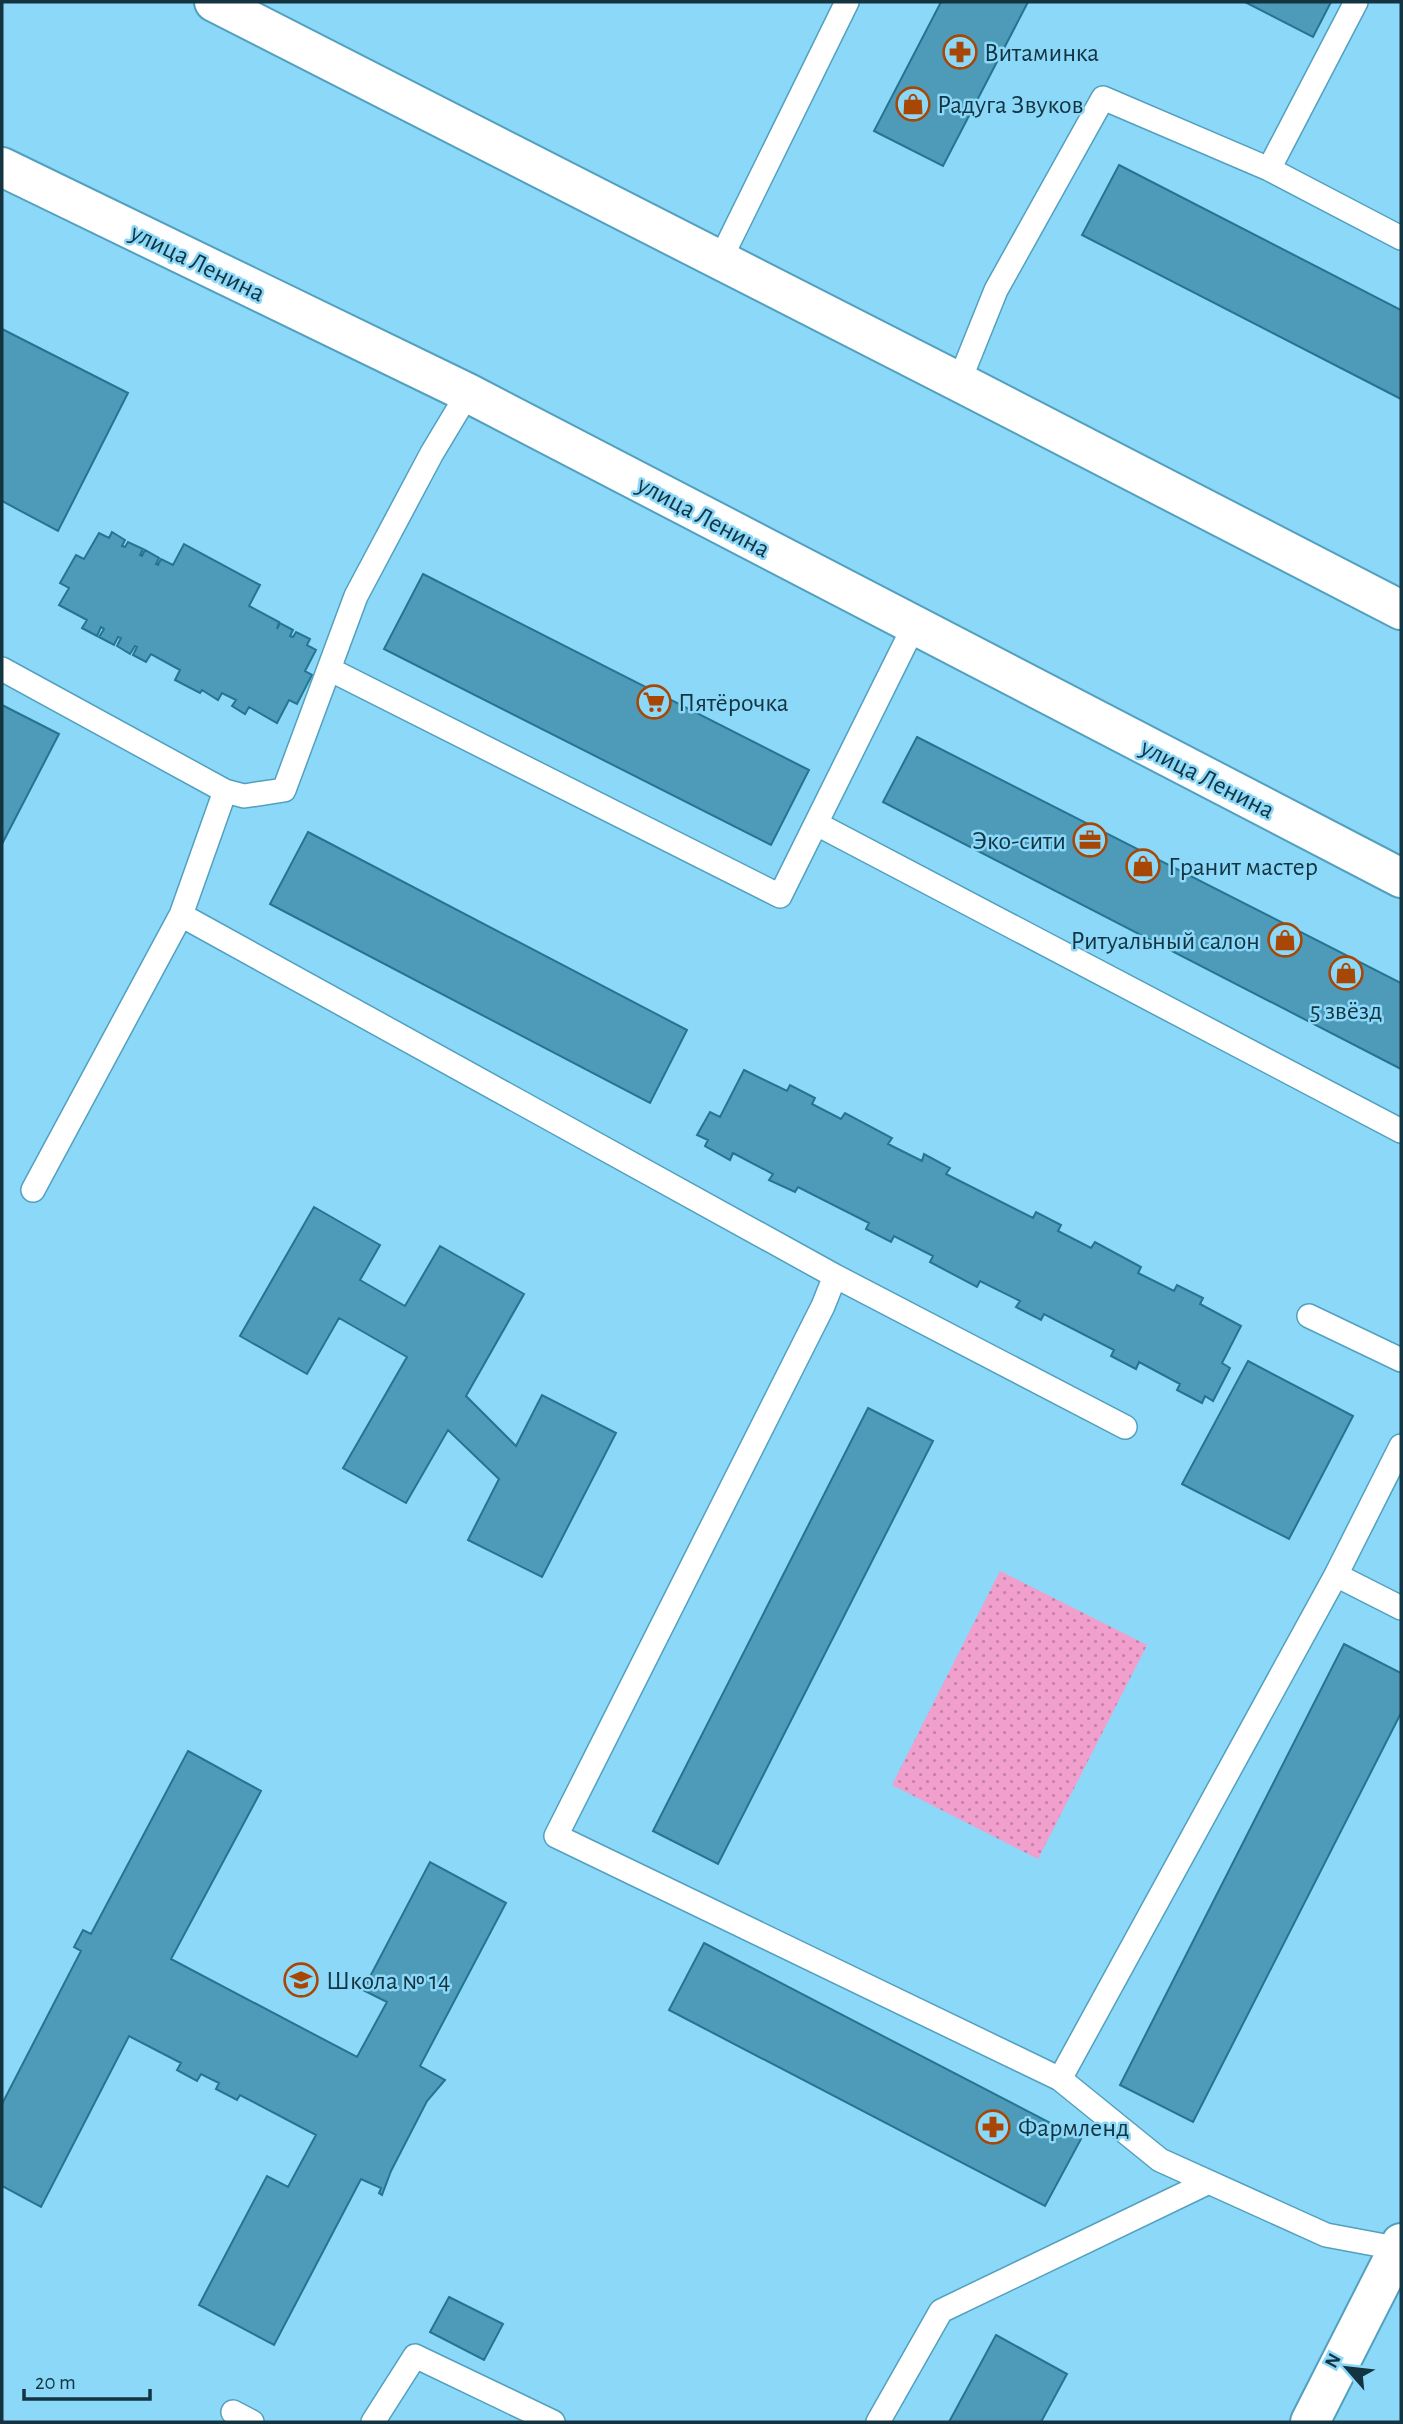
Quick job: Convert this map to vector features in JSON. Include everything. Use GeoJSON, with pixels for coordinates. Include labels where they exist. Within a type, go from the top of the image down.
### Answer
{"type":"FeatureCollection","features":[{"type":"Feature","properties":{"kind":"street"},"geometry":{"type":"LineString","coordinates":[[214,2],[257,11],[720,260],[1401,610]]}},
{"type":"Feature","properties":{"kind":"street","name":"улица Ленина"},"geometry":{"type":"LineString","coordinates":[[2,167],[468,393],[1401,878]]}},
{"type":"Feature","properties":{"kind":"street"},"geometry":{"type":"LineString","coordinates":[[1310,2422],[1400,2247]]}},
{"type":"Feature","properties":{"kind":"lane"},"geometry":{"type":"LineString","coordinates":[[720,260],[847,2]]}},
{"type":"Feature","properties":{"kind":"lane"},"geometry":{"type":"LineString","coordinates":[[1269,169],[1356,2]]}},
{"type":"Feature","properties":{"kind":"lane"},"geometry":{"type":"LineString","coordinates":[[959,382],[996,290],[1103,98],[1269,169],[1401,238]]}},
{"type":"Feature","properties":{"kind":"lane"},"geometry":{"type":"LineString","coordinates":[[2,669],[225,791],[244,796],[284,790],[356,596],[432,453],[468,393]]}},
{"type":"Feature","properties":{"kind":"lane"},"geometry":{"type":"LineString","coordinates":[[329,669],[780,896],[914,626]]}},
{"type":"Feature","properties":{"kind":"lane"},"geometry":{"type":"LineString","coordinates":[[33,1190],[181,915],[225,791]]}},
{"type":"Feature","properties":{"kind":"lane"},"geometry":{"type":"LineString","coordinates":[[817,824],[1401,1131]]}},
{"type":"Feature","properties":{"kind":"lane"},"geometry":{"type":"LineString","coordinates":[[181,915],[835,1276],[1125,1427]]}},
{"type":"Feature","properties":{"kind":"lane"},"geometry":{"type":"LineString","coordinates":[[835,1276],[823,1306],[556,1836],[1060,2079],[1160,2160],[1326,2235],[1400,2247]]}},
{"type":"Feature","properties":{"kind":"lane"},"geometry":{"type":"LineString","coordinates":[[1309,1317],[1401,1360]]}},
{"type":"Feature","properties":{"kind":"lane"},"geometry":{"type":"LineString","coordinates":[[1060,2079],[1336,1574],[1401,1446]]}},
{"type":"Feature","properties":{"kind":"lane"},"geometry":{"type":"LineString","coordinates":[[1336,1574],[1401,1608]]}},
{"type":"Feature","properties":{"kind":"lane"},"geometry":{"type":"LineString","coordinates":[[878,2422],[941,2311],[1209,2182]]}},
{"type":"Feature","properties":{"kind":"lane"},"geometry":{"type":"LineString","coordinates":[[373,2422],[415,2356],[553,2422]]}},
{"type":"Feature","properties":{"kind":"shaded area"},"geometry":{"type":"Polygon","coordinates":[[[1000,1571],[1147,1645],[1038,1859],[892,1785],[1000,1571]]]}},
{"type":"Feature","properties":{"kind":"building"},"geometry":{"type":"Polygon","coordinates":[[[941,2],[1028,2],[943,166],[874,131],[941,2]]]}},
{"type":"Feature","properties":{"kind":"building"},"geometry":{"type":"Polygon","coordinates":[[[1245,2],[1331,2],[1313,37],[1245,2]]]}},
{"type":"Feature","properties":{"kind":"building"},"geometry":{"type":"Polygon","coordinates":[[[1119,165],[1401,310],[1401,399],[1082,235],[1119,165]]]}},
{"type":"Feature","properties":{"kind":"building"},"geometry":{"type":"Polygon","coordinates":[[[2,329],[128,393],[58,531],[2,501],[2,329]]]}},
{"type":"Feature","properties":{"kind":"building"},"geometry":{"type":"Polygon","coordinates":[[[112,532],[125,540],[122,546],[125,547],[128,542],[143,549],[140,555],[142,556],[145,550],[159,558],[156,564],[158,565],[161,559],[173,565],[184,544],[260,585],[249,606],[279,622],[277,629],[280,623],[293,630],[290,636],[293,637],[296,632],[310,639],[307,645],[316,650],[305,671],[312,675],[297,704],[289,700],[277,723],[249,707],[245,714],[232,706],[236,700],[222,693],[218,700],[202,690],[200,693],[175,680],[180,670],[151,654],[146,662],[133,655],[137,647],[135,646],[130,654],[117,646],[121,638],[118,637],[114,645],[99,637],[104,629],[101,627],[97,636],[82,628],[87,620],[59,605],[69,588],[60,583],[76,555],[84,559],[99,533],[109,538],[112,532]]]}},
{"type":"Feature","properties":{"kind":"building"},"geometry":{"type":"Polygon","coordinates":[[[423,574],[809,770],[771,845],[384,649],[423,574]]]}},
{"type":"Feature","properties":{"kind":"building"},"geometry":{"type":"Polygon","coordinates":[[[2,705],[59,734],[2,844],[2,705]]]}},
{"type":"Feature","properties":{"kind":"building"},"geometry":{"type":"Polygon","coordinates":[[[917,737],[1401,983],[1401,1069],[883,802],[917,737]]]}},
{"type":"Feature","properties":{"kind":"building"},"geometry":{"type":"Polygon","coordinates":[[[308,832],[687,1030],[650,1103],[270,904],[308,832]]]}},
{"type":"Feature","properties":{"kind":"building"},"geometry":{"type":"Polygon","coordinates":[[[744,1070],[787,1091],[790,1085],[815,1098],[812,1104],[841,1119],[845,1113],[892,1138],[888,1144],[922,1161],[924,1154],[950,1168],[946,1174],[1033,1218],[1036,1212],[1061,1225],[1058,1231],[1091,1248],[1095,1242],[1141,1267],[1138,1273],[1174,1291],[1177,1285],[1203,1298],[1200,1304],[1241,1326],[1222,1363],[1230,1368],[1213,1401],[1205,1396],[1202,1403],[1177,1390],[1180,1384],[1139,1362],[1136,1369],[1111,1356],[1114,1350],[1044,1314],[1041,1320],[1016,1307],[1020,1301],[980,1281],[977,1287],[930,1262],[933,1256],[894,1236],[891,1242],[866,1229],[869,1223],[798,1187],[795,1192],[769,1180],[773,1174],[733,1153],[730,1160],[705,1146],[708,1140],[697,1135],[710,1112],[720,1117],[744,1070]]]}},
{"type":"Feature","properties":{"kind":"building"},"geometry":{"type":"Polygon","coordinates":[[[314,1207],[380,1245],[360,1280],[405,1306],[440,1246],[524,1294],[466,1396],[516,1446],[542,1395],[616,1433],[542,1577],[468,1540],[499,1479],[448,1430],[406,1503],[343,1468],[407,1357],[339,1318],[307,1374],[240,1336],[314,1207]]]}},
{"type":"Feature","properties":{"kind":"building"},"geometry":{"type":"Polygon","coordinates":[[[1248,1361],[1353,1416],[1289,1539],[1182,1484],[1248,1361]]]}},
{"type":"Feature","properties":{"kind":"building"},"geometry":{"type":"Polygon","coordinates":[[[868,1408],[933,1441],[718,1864],[653,1831],[868,1408]]]}},
{"type":"Feature","properties":{"kind":"building"},"geometry":{"type":"Polygon","coordinates":[[[1344,1644],[1401,1673],[1401,1713],[1193,2122],[1120,2085],[1344,1644]]]}},
{"type":"Feature","properties":{"kind":"building"},"geometry":{"type":"Polygon","coordinates":[[[188,1751],[261,1791],[171,1959],[357,2057],[387,2002],[363,1990],[430,1862],[506,1903],[420,2066],[445,2080],[427,2101],[391,2171],[382,2195],[379,2193],[381,2188],[361,2179],[274,2345],[199,2305],[267,2176],[288,2187],[316,2135],[240,2095],[237,2100],[216,2089],[219,2083],[201,2074],[197,2081],[177,2070],[181,2063],[129,2036],[41,2207],[2,2186],[2,2104],[81,1951],[74,1947],[83,1930],[91,1934],[188,1751]]]}},
{"type":"Feature","properties":{"kind":"building"},"geometry":{"type":"Polygon","coordinates":[[[704,1943],[1081,2139],[1045,2206],[669,2010],[704,1943]]]}},
{"type":"Feature","properties":{"kind":"building"},"geometry":{"type":"Polygon","coordinates":[[[449,2297],[503,2324],[484,2360],[430,2332],[449,2297]]]}},
{"type":"Feature","properties":{"kind":"building"},"geometry":{"type":"Polygon","coordinates":[[[996,2335],[1067,2374],[1041,2422],[949,2422],[996,2335]]]}},
{"type":"Feature","properties":{"kind":"place","name":"Витаминка"},"geometry":{"type":"Point","coordinates":[960,52]}},
{"type":"Feature","properties":{"kind":"place","name":"Радуга Звуков"},"geometry":{"type":"Point","coordinates":[913,104]}},
{"type":"Feature","properties":{"kind":"place","name":"Пятёрочка"},"geometry":{"type":"Point","coordinates":[654,702]}},
{"type":"Feature","properties":{"kind":"place","name":"Эко-сити"},"geometry":{"type":"Point","coordinates":[1090,840]}},
{"type":"Feature","properties":{"kind":"place","name":"Гранит мастер"},"geometry":{"type":"Point","coordinates":[1143,866]}},
{"type":"Feature","properties":{"kind":"place","name":"Ритуальный салон"},"geometry":{"type":"Point","coordinates":[1285,940]}},
{"type":"Feature","properties":{"kind":"place","name":"5 звёзд"},"geometry":{"type":"Point","coordinates":[1346,973]}},
{"type":"Feature","properties":{"kind":"place","name":"Школа № 14"},"geometry":{"type":"Point","coordinates":[301,1980]}},
{"type":"Feature","properties":{"kind":"place","name":"Фармленд"},"geometry":{"type":"Point","coordinates":[993,2127]}}]}
